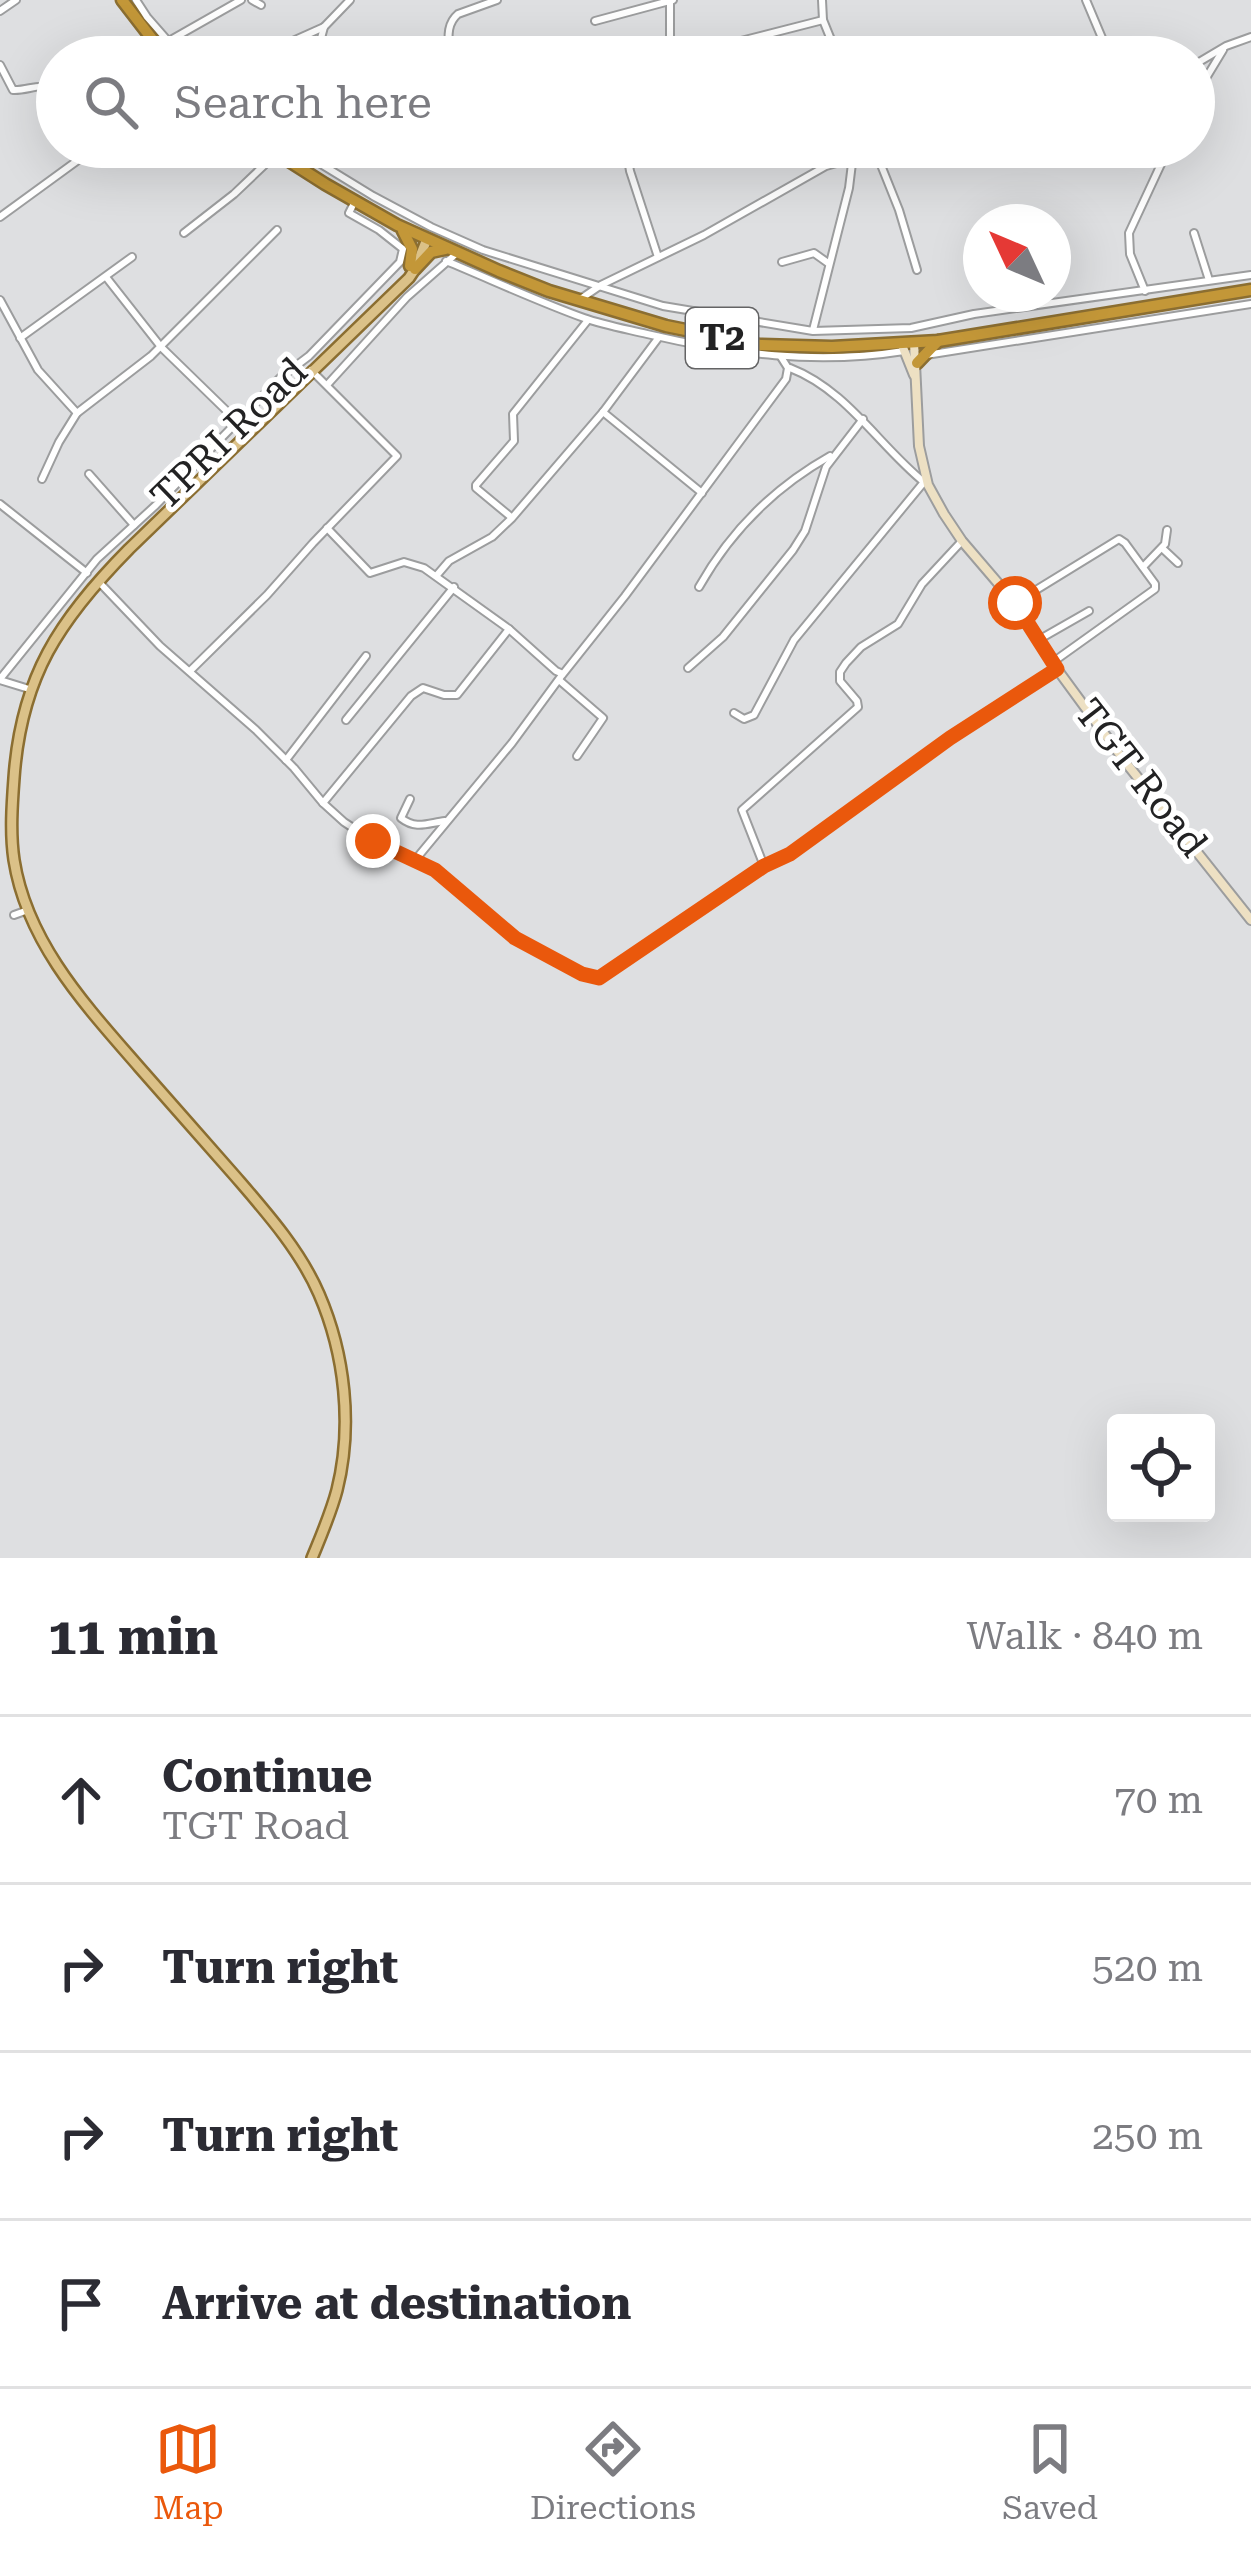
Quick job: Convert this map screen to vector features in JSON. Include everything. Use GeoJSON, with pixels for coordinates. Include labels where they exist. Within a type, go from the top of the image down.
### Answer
{"type":"FeatureCollection","features":[{"type":"Feature","properties":{"kind":"highway"},"geometry":{"type":"LineString","coordinates":[[122,0],[150,36]]}},
{"type":"Feature","properties":{"kind":"highway","name":"T2"},"geometry":{"type":"LineString","coordinates":[[301,168],[452,255],[579,300],[687,331],[760,345],[906,346],[1251,290]]}},
{"type":"Feature","properties":{"kind":"highway"},"geometry":{"type":"LineString","coordinates":[[397,225],[411,243],[413,268]]}},
{"type":"Feature","properties":{"kind":"highway"},"geometry":{"type":"LineString","coordinates":[[413,268],[430,252],[443,249],[452,255]]}},
{"type":"Feature","properties":{"kind":"highway"},"geometry":{"type":"LineString","coordinates":[[920,359],[938,341]]}},
{"type":"Feature","properties":{"kind":"main road"},"geometry":{"type":"LineString","coordinates":[[312,1558],[337,1493],[345,1425],[342,1373],[319,1293],[270,1216],[80,999],[51,956],[28,910],[14,861],[11,815],[20,719],[29,688],[71,614],[98,580],[388,297],[413,268],[424,237]]}},
{"type":"Feature","properties":{"kind":"street"},"geometry":{"type":"LineString","coordinates":[[0,11],[16,0]]}},
{"type":"Feature","properties":{"kind":"street"},"geometry":{"type":"LineString","coordinates":[[136,0],[162,36]]}},
{"type":"Feature","properties":{"kind":"street"},"geometry":{"type":"LineString","coordinates":[[179,36],[242,0]]}},
{"type":"Feature","properties":{"kind":"street"},"geometry":{"type":"LineString","coordinates":[[252,0],[261,5]]}},
{"type":"Feature","properties":{"kind":"street"},"geometry":{"type":"LineString","coordinates":[[304,36],[324,27],[350,0]]}},
{"type":"Feature","properties":{"kind":"street"},"geometry":{"type":"LineString","coordinates":[[448,36],[458,14],[497,0]]}},
{"type":"Feature","properties":{"kind":"street"},"geometry":{"type":"LineString","coordinates":[[595,21],[671,0],[670,36]]}},
{"type":"Feature","properties":{"kind":"street"},"geometry":{"type":"LineString","coordinates":[[822,0],[829,36]]}},
{"type":"Feature","properties":{"kind":"street"},"geometry":{"type":"LineString","coordinates":[[1086,0],[1101,36]]}},
{"type":"Feature","properties":{"kind":"street"},"geometry":{"type":"LineString","coordinates":[[760,36],[823,20]]}},
{"type":"Feature","properties":{"kind":"street"},"geometry":{"type":"LineString","coordinates":[[322,36],[324,27]]}},
{"type":"Feature","properties":{"kind":"street"},"geometry":{"type":"LineString","coordinates":[[1215,53],[1251,38]]}},
{"type":"Feature","properties":{"kind":"street"},"geometry":{"type":"LineString","coordinates":[[1215,64],[1226,46]]}},
{"type":"Feature","properties":{"kind":"street"},"geometry":{"type":"LineString","coordinates":[[0,65],[14,91],[36,87]]}},
{"type":"Feature","properties":{"kind":"street"},"geometry":{"type":"LineString","coordinates":[[0,217],[62,168]]}},
{"type":"Feature","properties":{"kind":"street"},"geometry":{"type":"LineString","coordinates":[[184,233],[234,194],[256,168]]}},
{"type":"Feature","properties":{"kind":"street"},"geometry":{"type":"LineString","coordinates":[[328,168],[431,227],[483,250],[663,306],[813,331],[911,328],[974,314],[1251,275]]}},
{"type":"Feature","properties":{"kind":"street"},"geometry":{"type":"LineString","coordinates":[[630,168],[658,257]]}},
{"type":"Feature","properties":{"kind":"street"},"geometry":{"type":"LineString","coordinates":[[579,300],[822,168]]}},
{"type":"Feature","properties":{"kind":"street"},"geometry":{"type":"LineString","coordinates":[[813,331],[852,168]]}},
{"type":"Feature","properties":{"kind":"street"},"geometry":{"type":"LineString","coordinates":[[882,168],[917,270]]}},
{"type":"Feature","properties":{"kind":"street"},"geometry":{"type":"LineString","coordinates":[[1145,291],[1130,254],[1129,233],[1159,168]]}},
{"type":"Feature","properties":{"kind":"street","name":"TPRI Road"},"geometry":{"type":"LineString","coordinates":[[0,679],[97,559],[400,262],[403,249],[395,241],[349,213],[355,201]]}},
{"type":"Feature","properties":{"kind":"street"},"geometry":{"type":"LineString","coordinates":[[42,479],[77,413],[161,347],[277,230]]}},
{"type":"Feature","properties":{"kind":"street"},"geometry":{"type":"LineString","coordinates":[[1195,233],[1209,280]]}},
{"type":"Feature","properties":{"kind":"street"},"geometry":{"type":"LineString","coordinates":[[782,262],[814,253],[828,263]]}},
{"type":"Feature","properties":{"kind":"street"},"geometry":{"type":"LineString","coordinates":[[327,385],[406,297],[452,255],[588,320],[707,347],[782,357],[874,356],[906,346],[917,382]]}},
{"type":"Feature","properties":{"kind":"street"},"geometry":{"type":"LineString","coordinates":[[20,338],[132,257]]}},
{"type":"Feature","properties":{"kind":"street"},"geometry":{"type":"LineString","coordinates":[[106,277],[161,347],[236,420]]}},
{"type":"Feature","properties":{"kind":"street"},"geometry":{"type":"LineString","coordinates":[[0,301],[38,370],[77,413]]}},
{"type":"Feature","properties":{"kind":"street"},"geometry":{"type":"LineString","coordinates":[[920,359],[1251,304]]}},
{"type":"Feature","properties":{"kind":"street"},"geometry":{"type":"LineString","coordinates":[[512,518],[476,485],[514,441],[513,414],[588,320]]}},
{"type":"Feature","properties":{"kind":"street"},"geometry":{"type":"LineString","coordinates":[[437,575],[449,561],[492,537],[512,518],[603,412],[659,337]]}},
{"type":"Feature","properties":{"kind":"street","name":"TGT Road"},"geometry":{"type":"LineString","coordinates":[[906,346],[920,359],[919,446],[926,483],[962,541],[1015,603],[1123,759],[1251,920]]}},
{"type":"Feature","properties":{"kind":"street"},"geometry":{"type":"LineString","coordinates":[[734,713],[744,719],[754,715],[794,640],[926,483],[862,419],[810,378],[788,368],[782,357]]}},
{"type":"Feature","properties":{"kind":"street"},"geometry":{"type":"LineString","coordinates":[[416,859],[626,596],[786,380],[788,368]]}},
{"type":"Feature","properties":{"kind":"street"},"geometry":{"type":"LineString","coordinates":[[190,671],[398,456],[311,370]]}},
{"type":"Feature","properties":{"kind":"street"},"geometry":{"type":"LineString","coordinates":[[603,412],[702,493]]}},
{"type":"Feature","properties":{"kind":"street"},"geometry":{"type":"LineString","coordinates":[[688,668],[723,638],[793,550],[805,531],[833,454],[862,419]]}},
{"type":"Feature","properties":{"kind":"street"},"geometry":{"type":"LineString","coordinates":[[699,586],[723,547],[774,494],[833,454]]}},
{"type":"Feature","properties":{"kind":"street"},"geometry":{"type":"LineString","coordinates":[[89,474],[134,525]]}},
{"type":"Feature","properties":{"kind":"street"},"geometry":{"type":"LineString","coordinates":[[0,504],[87,573]]}},
{"type":"Feature","properties":{"kind":"street"},"geometry":{"type":"LineString","coordinates":[[327,529],[365,571],[374,573],[410,562],[437,575],[509,629],[603,719],[577,757]]}},
{"type":"Feature","properties":{"kind":"street"},"geometry":{"type":"LineString","coordinates":[[1143,567],[1168,540],[1167,530]]}},
{"type":"Feature","properties":{"kind":"street"},"geometry":{"type":"LineString","coordinates":[[98,580],[152,638],[286,760],[322,803],[359,833],[435,870],[515,938],[582,974],[599,978],[764,866],[790,854],[1055,665],[1155,590],[1155,584],[1118,539],[1015,603]]}},
{"type":"Feature","properties":{"kind":"street"},"geometry":{"type":"LineString","coordinates":[[764,866],[742,810],[858,707],[840,682],[840,672],[861,647],[898,624],[922,584],[962,541]]}},
{"type":"Feature","properties":{"kind":"street"},"geometry":{"type":"LineString","coordinates":[[1162,548],[1178,563]]}},
{"type":"Feature","properties":{"kind":"street"},"geometry":{"type":"LineString","coordinates":[[346,721],[454,587]]}},
{"type":"Feature","properties":{"kind":"street"},"geometry":{"type":"LineString","coordinates":[[1040,639],[1089,610]]}},
{"type":"Feature","properties":{"kind":"street"},"geometry":{"type":"LineString","coordinates":[[322,803],[417,691],[457,695],[509,629]]}},
{"type":"Feature","properties":{"kind":"street"},"geometry":{"type":"LineString","coordinates":[[286,760],[366,656]]}},
{"type":"Feature","properties":{"kind":"street"},"geometry":{"type":"LineString","coordinates":[[0,679],[29,688]]}},
{"type":"Feature","properties":{"kind":"street"},"geometry":{"type":"LineString","coordinates":[[410,799],[401,818],[408,823],[448,821]]}},
{"type":"Feature","properties":{"kind":"street"},"geometry":{"type":"LineString","coordinates":[[14,915],[28,910]]}},
{"type":"Feature","properties":{"kind":"route"},"geometry":{"type":"LineString","coordinates":[[373,841],[435,870],[515,938],[582,974],[599,978],[764,866],[790,854],[950,738],[1057,669],[1015,603]]}}]}
